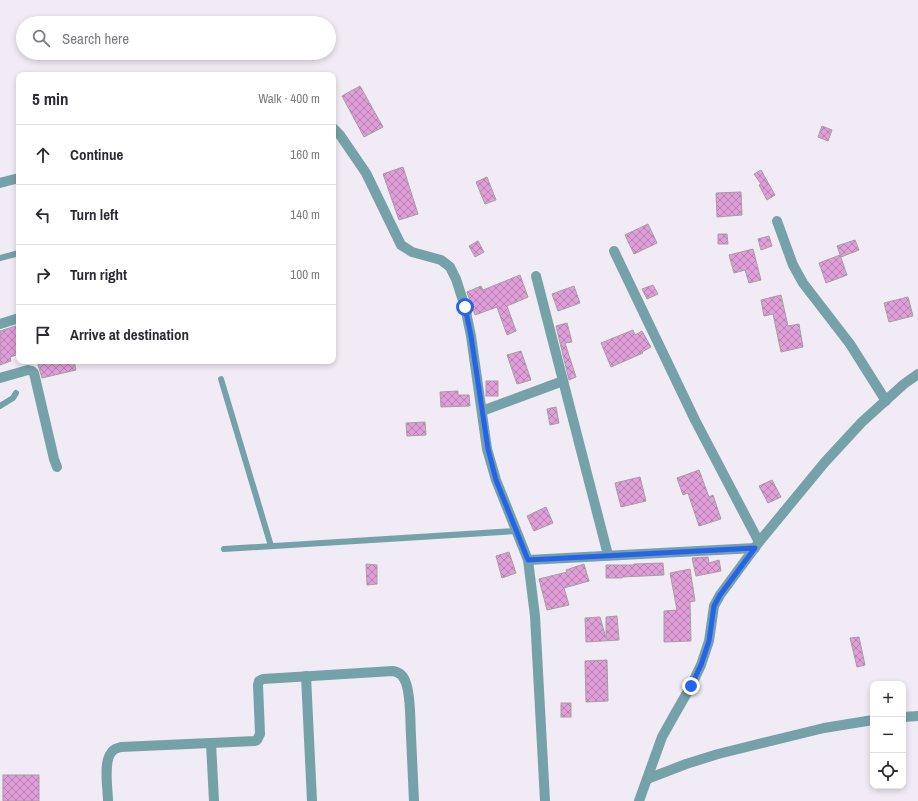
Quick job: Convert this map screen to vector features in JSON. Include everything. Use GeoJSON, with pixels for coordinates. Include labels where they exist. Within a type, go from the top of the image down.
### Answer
{"type":"FeatureCollection","features":[{"type":"Feature","properties":{"kind":"street"},"geometry":{"type":"LineString","coordinates":[[336,131],[366,174],[401,245],[412,252],[441,260],[450,267],[456,278],[465,307],[471,336],[488,449],[496,480],[528,560],[535,616],[545,801]]}},
{"type":"Feature","properties":{"kind":"street"},"geometry":{"type":"LineString","coordinates":[[0,183],[16,179]]}},
{"type":"Feature","properties":{"kind":"street"},"geometry":{"type":"LineString","coordinates":[[777,221],[793,265],[804,283],[850,344],[886,401]]}},
{"type":"Feature","properties":{"kind":"street"},"geometry":{"type":"LineString","coordinates":[[614,251],[757,545]]}},
{"type":"Feature","properties":{"kind":"street"},"geometry":{"type":"LineString","coordinates":[[536,276],[608,555]]}},
{"type":"Feature","properties":{"kind":"street"},"geometry":{"type":"LineString","coordinates":[[0,324],[16,319]]}},
{"type":"Feature","properties":{"kind":"street"},"geometry":{"type":"LineString","coordinates":[[0,378],[28,370],[32,370],[34,373],[57,467]]}},
{"type":"Feature","properties":{"kind":"street"},"geometry":{"type":"LineString","coordinates":[[639,801],[662,737],[691,686],[701,665],[709,641],[714,606],[720,595],[757,545],[825,462],[862,422],[904,384],[918,374]]}},
{"type":"Feature","properties":{"kind":"street"},"geometry":{"type":"LineString","coordinates":[[482,411],[563,381]]}},
{"type":"Feature","properties":{"kind":"street"},"geometry":{"type":"LineString","coordinates":[[528,560],[757,545]]}},
{"type":"Feature","properties":{"kind":"street"},"geometry":{"type":"LineString","coordinates":[[108,801],[107,762],[109,754],[114,749],[121,747],[257,740],[260,734],[258,685],[263,679],[397,671],[402,675],[406,682],[407,688],[410,712],[414,801]]}},
{"type":"Feature","properties":{"kind":"street"},"geometry":{"type":"LineString","coordinates":[[306,676],[312,801]]}},
{"type":"Feature","properties":{"kind":"street"},"geometry":{"type":"LineString","coordinates":[[906,717],[918,716]]}},
{"type":"Feature","properties":{"kind":"street"},"geometry":{"type":"LineString","coordinates":[[647,779],[718,754],[824,728],[870,720]]}},
{"type":"Feature","properties":{"kind":"street"},"geometry":{"type":"LineString","coordinates":[[211,743],[214,801]]}},
{"type":"Feature","properties":{"kind":"lane"},"geometry":{"type":"LineString","coordinates":[[0,258],[16,254]]}},
{"type":"Feature","properties":{"kind":"lane"},"geometry":{"type":"LineString","coordinates":[[221,379],[271,546]]}},
{"type":"Feature","properties":{"kind":"lane"},"geometry":{"type":"LineString","coordinates":[[0,406],[13,398],[16,394]]}},
{"type":"Feature","properties":{"kind":"lane"},"geometry":{"type":"LineString","coordinates":[[224,550],[516,531]]}},
{"type":"Feature","properties":{"kind":"building"},"geometry":{"type":"Polygon","coordinates":[[[360,86],[383,127],[364,137],[342,96],[360,86]]]}},
{"type":"Feature","properties":{"kind":"building"},"geometry":{"type":"Polygon","coordinates":[[[822,126],[832,130],[828,141],[818,137],[822,126]]]}},
{"type":"Feature","properties":{"kind":"building"},"geometry":{"type":"Polygon","coordinates":[[[403,167],[418,214],[399,220],[383,174],[403,167]]]}},
{"type":"Feature","properties":{"kind":"building"},"geometry":{"type":"Polygon","coordinates":[[[761,170],[775,195],[767,200],[759,185],[761,184],[754,174],[761,170]]]}},
{"type":"Feature","properties":{"kind":"building"},"geometry":{"type":"Polygon","coordinates":[[[487,177],[496,200],[485,204],[476,182],[487,177]]]}},
{"type":"Feature","properties":{"kind":"building"},"geometry":{"type":"Polygon","coordinates":[[[741,192],[742,215],[717,217],[716,193],[741,192]]]}},
{"type":"Feature","properties":{"kind":"building"},"geometry":{"type":"Polygon","coordinates":[[[648,224],[657,243],[634,254],[625,235],[648,224]]]}},
{"type":"Feature","properties":{"kind":"building"},"geometry":{"type":"Polygon","coordinates":[[[718,234],[727,234],[728,244],[718,244],[718,234]]]}},
{"type":"Feature","properties":{"kind":"building"},"geometry":{"type":"Polygon","coordinates":[[[769,236],[772,246],[761,250],[758,239],[769,236]]]}},
{"type":"Feature","properties":{"kind":"building"},"geometry":{"type":"Polygon","coordinates":[[[855,240],[859,250],[841,257],[837,246],[855,240]]]}},
{"type":"Feature","properties":{"kind":"building"},"geometry":{"type":"Polygon","coordinates":[[[478,241],[484,252],[475,257],[469,246],[478,241]]]}},
{"type":"Feature","properties":{"kind":"building"},"geometry":{"type":"Polygon","coordinates":[[[753,249],[761,280],[749,283],[745,270],[734,273],[729,255],[753,249]]]}},
{"type":"Feature","properties":{"kind":"building"},"geometry":{"type":"Polygon","coordinates":[[[840,255],[847,275],[826,283],[819,263],[840,255]]]}},
{"type":"Feature","properties":{"kind":"building"},"geometry":{"type":"Polygon","coordinates":[[[520,275],[528,297],[507,306],[516,331],[507,335],[497,307],[475,315],[467,292],[481,286],[483,290],[520,275]]]}},
{"type":"Feature","properties":{"kind":"building"},"geometry":{"type":"Polygon","coordinates":[[[653,285],[658,294],[647,299],[642,289],[653,285]]]}},
{"type":"Feature","properties":{"kind":"building"},"geometry":{"type":"Polygon","coordinates":[[[574,286],[580,303],[558,311],[552,294],[574,286]]]}},
{"type":"Feature","properties":{"kind":"building"},"geometry":{"type":"Polygon","coordinates":[[[781,295],[788,326],[799,324],[803,347],[781,352],[773,314],[764,316],[761,300],[781,295]]]}},
{"type":"Feature","properties":{"kind":"building"},"geometry":{"type":"Polygon","coordinates":[[[908,297],[913,316],[889,322],[884,303],[908,297]]]}},
{"type":"Feature","properties":{"kind":"building"},"geometry":{"type":"Polygon","coordinates":[[[567,323],[572,342],[565,343],[576,377],[569,380],[556,326],[567,323]]]}},
{"type":"Feature","properties":{"kind":"building"},"geometry":{"type":"Polygon","coordinates":[[[16,326],[16,355],[10,357],[11,361],[0,365],[0,331],[16,326]]]}},
{"type":"Feature","properties":{"kind":"building"},"geometry":{"type":"Polygon","coordinates":[[[633,330],[635,335],[642,331],[651,347],[642,352],[643,353],[611,367],[601,343],[633,330]]]}},
{"type":"Feature","properties":{"kind":"building"},"geometry":{"type":"Polygon","coordinates":[[[521,351],[531,380],[517,384],[507,355],[521,351]]]}},
{"type":"Feature","properties":{"kind":"building"},"geometry":{"type":"Polygon","coordinates":[[[38,364],[75,364],[76,370],[42,378],[38,364]]]}},
{"type":"Feature","properties":{"kind":"building"},"geometry":{"type":"Polygon","coordinates":[[[486,381],[498,381],[498,396],[486,396],[486,381]]]}},
{"type":"Feature","properties":{"kind":"building"},"geometry":{"type":"Polygon","coordinates":[[[458,391],[458,395],[469,395],[470,406],[441,407],[440,392],[458,391]]]}},
{"type":"Feature","properties":{"kind":"building"},"geometry":{"type":"Polygon","coordinates":[[[556,407],[559,423],[550,425],[547,409],[556,407]]]}},
{"type":"Feature","properties":{"kind":"building"},"geometry":{"type":"Polygon","coordinates":[[[425,422],[426,435],[407,436],[406,423],[425,422]]]}},
{"type":"Feature","properties":{"kind":"building"},"geometry":{"type":"Polygon","coordinates":[[[699,470],[709,497],[713,495],[721,519],[699,526],[688,493],[683,495],[677,478],[699,470]]]}},
{"type":"Feature","properties":{"kind":"building"},"geometry":{"type":"Polygon","coordinates":[[[640,477],[646,501],[621,507],[615,483],[640,477]]]}},
{"type":"Feature","properties":{"kind":"building"},"geometry":{"type":"Polygon","coordinates":[[[772,480],[781,497],[768,503],[759,486],[772,480]]]}},
{"type":"Feature","properties":{"kind":"building"},"geometry":{"type":"Polygon","coordinates":[[[546,507],[553,523],[534,531],[527,516],[546,507]]]}},
{"type":"Feature","properties":{"kind":"building"},"geometry":{"type":"Polygon","coordinates":[[[509,552],[516,573],[502,578],[496,556],[509,552]]]}},
{"type":"Feature","properties":{"kind":"building"},"geometry":{"type":"Polygon","coordinates":[[[708,557],[709,563],[719,560],[721,571],[696,576],[692,558],[708,557]]]}},
{"type":"Feature","properties":{"kind":"building"},"geometry":{"type":"Polygon","coordinates":[[[663,563],[664,575],[606,578],[606,565],[663,563]]]}},
{"type":"Feature","properties":{"kind":"building"},"geometry":{"type":"Polygon","coordinates":[[[366,564],[377,565],[377,584],[367,585],[366,564]]]}},
{"type":"Feature","properties":{"kind":"building"},"geometry":{"type":"Polygon","coordinates":[[[584,564],[589,581],[564,588],[569,605],[547,610],[539,579],[567,572],[566,570],[584,564]]]}},
{"type":"Feature","properties":{"kind":"building"},"geometry":{"type":"Polygon","coordinates":[[[690,569],[695,601],[690,602],[691,641],[664,642],[664,611],[677,610],[670,573],[690,569]]]}},
{"type":"Feature","properties":{"kind":"building"},"geometry":{"type":"Polygon","coordinates":[[[617,616],[619,640],[586,642],[585,618],[600,617],[606,638],[606,617],[617,616]]]}},
{"type":"Feature","properties":{"kind":"building"},"geometry":{"type":"Polygon","coordinates":[[[859,637],[865,665],[857,667],[850,638],[859,637]]]}},
{"type":"Feature","properties":{"kind":"building"},"geometry":{"type":"Polygon","coordinates":[[[607,660],[608,701],[586,702],[585,661],[607,660]]]}},
{"type":"Feature","properties":{"kind":"building"},"geometry":{"type":"Polygon","coordinates":[[[561,703],[571,703],[571,717],[561,717],[561,703]]]}},
{"type":"Feature","properties":{"kind":"building"},"geometry":{"type":"Polygon","coordinates":[[[3,775],[39,775],[39,801],[3,801],[3,775]]]}},
{"type":"Feature","properties":{"kind":"route"},"geometry":{"type":"LineString","coordinates":[[465,307],[471,336],[488,449],[496,480],[528,560],[755,548],[720,595],[714,606],[709,641],[701,665],[691,686]]}}]}
